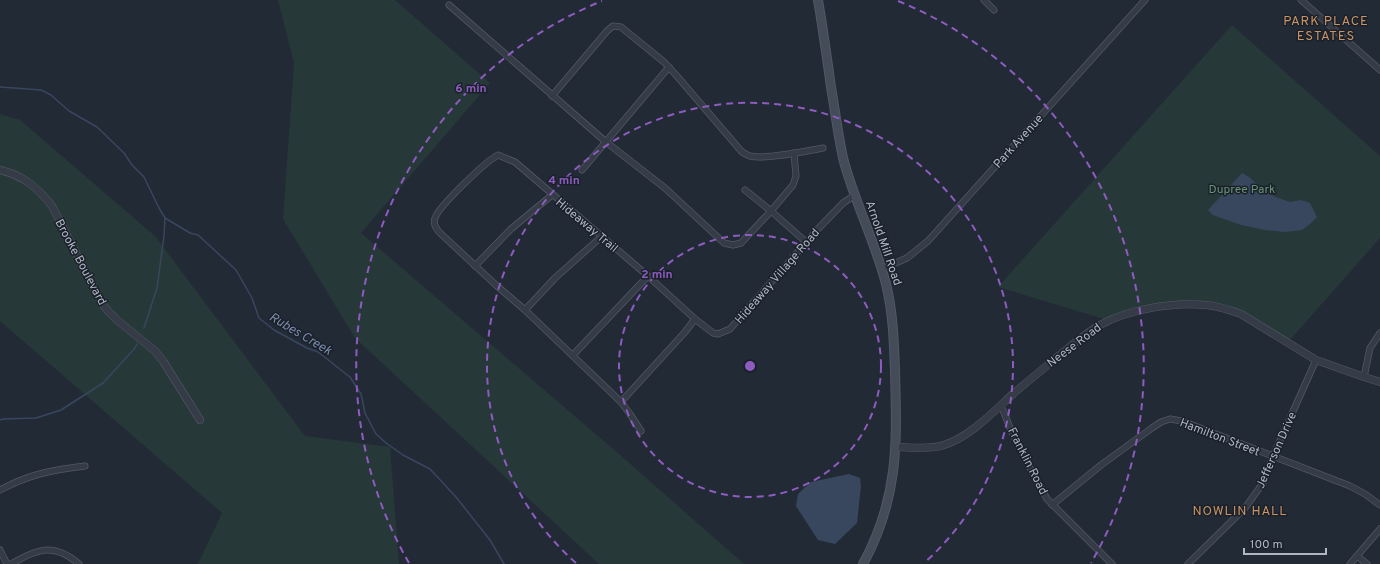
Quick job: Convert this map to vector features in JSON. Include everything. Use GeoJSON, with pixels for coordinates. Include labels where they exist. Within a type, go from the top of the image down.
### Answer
{"type":"FeatureCollection","features":[{"type":"Feature","properties":{"kind":"main road","name":"Arnold Mill Road"},"geometry":{"type":"LineString","coordinates":[[818,0],[843,157],[855,196],[882,270],[888,293],[893,331],[896,447],[894,472],[885,513],[879,530],[863,564]]}},
{"type":"Feature","properties":{"kind":"street"},"geometry":{"type":"LineString","coordinates":[[984,0],[994,10]]}},
{"type":"Feature","properties":{"kind":"street","name":"Park Avenue"},"geometry":{"type":"LineString","coordinates":[[882,270],[907,258],[928,241],[1145,0]]}},
{"type":"Feature","properties":{"kind":"street"},"geometry":{"type":"LineString","coordinates":[[1301,0],[1380,70]]}},
{"type":"Feature","properties":{"kind":"street"},"geometry":{"type":"LineString","coordinates":[[449,5],[606,142],[665,188],[724,243],[733,245],[741,243],[772,211],[793,185],[796,176],[794,153]]}},
{"type":"Feature","properties":{"kind":"street"},"geometry":{"type":"LineString","coordinates":[[552,96],[613,26],[621,27],[669,67],[742,152],[748,156],[757,157],[823,148]]}},
{"type":"Feature","properties":{"kind":"street"},"geometry":{"type":"LineString","coordinates":[[582,170],[669,67]]}},
{"type":"Feature","properties":{"kind":"street","name":"Hideaway Trail"},"geometry":{"type":"LineString","coordinates":[[641,431],[621,402],[525,310],[439,232],[434,226],[434,220],[437,213],[489,160],[498,155],[515,162],[648,276],[695,319]]}},
{"type":"Feature","properties":{"kind":"street","name":"Brooke Boulevard"},"geometry":{"type":"LineString","coordinates":[[0,170],[14,174],[30,183],[42,193],[52,206],[101,302],[117,320],[155,351],[163,361],[200,420]]}},
{"type":"Feature","properties":{"kind":"street"},"geometry":{"type":"LineString","coordinates":[[745,190],[772,211],[806,242]]}},
{"type":"Feature","properties":{"kind":"street"},"geometry":{"type":"LineString","coordinates":[[476,266],[511,229],[552,195]]}},
{"type":"Feature","properties":{"kind":"street","name":"Hideaway Village Road"},"geometry":{"type":"LineString","coordinates":[[695,319],[712,333],[718,334],[730,329],[806,242],[843,203],[855,196]]}},
{"type":"Feature","properties":{"kind":"street"},"geometry":{"type":"LineString","coordinates":[[525,310],[555,278],[602,237]]}},
{"type":"Feature","properties":{"kind":"street"},"geometry":{"type":"LineString","coordinates":[[573,355],[648,276]]}},
{"type":"Feature","properties":{"kind":"street","name":"Neese Road"},"geometry":{"type":"LineString","coordinates":[[896,447],[943,446],[964,436],[1062,353],[1098,326],[1124,316],[1165,306],[1201,304],[1228,309],[1241,314],[1316,360],[1380,382]]}},
{"type":"Feature","properties":{"kind":"street"},"geometry":{"type":"LineString","coordinates":[[621,402],[695,319]]}},
{"type":"Feature","properties":{"kind":"street"},"geometry":{"type":"LineString","coordinates":[[1364,377],[1368,354],[1380,333]]}},
{"type":"Feature","properties":{"kind":"street","name":"Jefferson Drive"},"geometry":{"type":"LineString","coordinates":[[1188,564],[1245,508],[1264,483],[1273,456],[1316,360]]}},
{"type":"Feature","properties":{"kind":"street","name":"Franklin Road"},"geometry":{"type":"LineString","coordinates":[[1000,406],[1012,433],[1042,491],[1052,505],[1112,564]]}},
{"type":"Feature","properties":{"kind":"street","name":"Hamilton Street"},"geometry":{"type":"LineString","coordinates":[[1052,505],[1101,465],[1152,428],[1161,422],[1170,420],[1182,421],[1258,452],[1273,456],[1350,486],[1365,494],[1380,505]]}},
{"type":"Feature","properties":{"kind":"street"},"geometry":{"type":"LineString","coordinates":[[0,490],[35,474],[85,466]]}},
{"type":"Feature","properties":{"kind":"street"},"geometry":{"type":"LineString","coordinates":[[1350,564],[1380,529]]}},
{"type":"Feature","properties":{"kind":"street"},"geometry":{"type":"LineString","coordinates":[[0,550],[7,564]]}},
{"type":"Feature","properties":{"kind":"street"},"geometry":{"type":"LineString","coordinates":[[11,564],[30,553],[48,550],[57,550],[65,553],[79,564]]}},
{"type":"Feature","properties":{"kind":"street"},"geometry":{"type":"LineString","coordinates":[[1357,556],[1367,564]]}},
{"type":"Feature","properties":{"kind":"green space"},"geometry":{"type":"Polygon","coordinates":[[[278,0],[395,0],[490,83],[361,233],[619,454],[744,564],[599,564],[355,338],[283,219],[294,63],[278,0]]]}},
{"type":"Feature","properties":{"kind":"green space","name":"Dupree Park"},"geometry":{"type":"Polygon","coordinates":[[[1232,25],[1380,156],[1380,238],[1289,341],[1243,313],[1228,306],[1212,302],[1183,301],[1134,309],[1104,319],[998,287],[1232,25]]]}},
{"type":"Feature","properties":{"kind":"green space"},"geometry":{"type":"Polygon","coordinates":[[[0,114],[20,120],[155,236],[305,436],[390,447],[399,564],[198,564],[222,513],[0,321],[0,114]]]}},
{"type":"Feature","properties":{"kind":"water"},"geometry":{"type":"Polygon","coordinates":[[[1242,173],[1273,196],[1290,202],[1301,200],[1310,203],[1317,217],[1302,230],[1285,232],[1241,225],[1213,215],[1208,210],[1242,173]]]}},
{"type":"Feature","properties":{"kind":"water"},"geometry":{"type":"Polygon","coordinates":[[[849,474],[860,478],[861,486],[857,523],[835,544],[818,540],[796,506],[798,494],[811,482],[849,474]]]}},
{"type":"Feature","properties":{"kind":"waterway","name":"Rubes Creek"},"geometry":{"type":"LineString","coordinates":[[0,87],[41,90],[51,95],[69,111],[97,127],[124,153],[132,165],[144,177],[165,218],[190,233],[198,235],[236,270],[252,298],[259,318],[274,330],[307,348],[318,352],[350,377],[361,394],[365,413],[376,434],[403,455],[430,469],[456,497],[490,540],[504,564]]}},
{"type":"Feature","properties":{"kind":"waterway"},"geometry":{"type":"LineString","coordinates":[[144,328],[157,288],[165,218]]}},
{"type":"Feature","properties":{"kind":"waterway"},"geometry":{"type":"LineString","coordinates":[[0,420],[36,418],[61,410],[103,383],[137,344]]}},
{"type":"Feature","properties":{"kind":"district","name":"PARK PLACE ESTATES"},"geometry":{"type":"Point","coordinates":[1326,28]}},
{"type":"Feature","properties":{"kind":"district","name":"NOWLIN HALL"},"geometry":{"type":"Point","coordinates":[1240,510]}}]}
